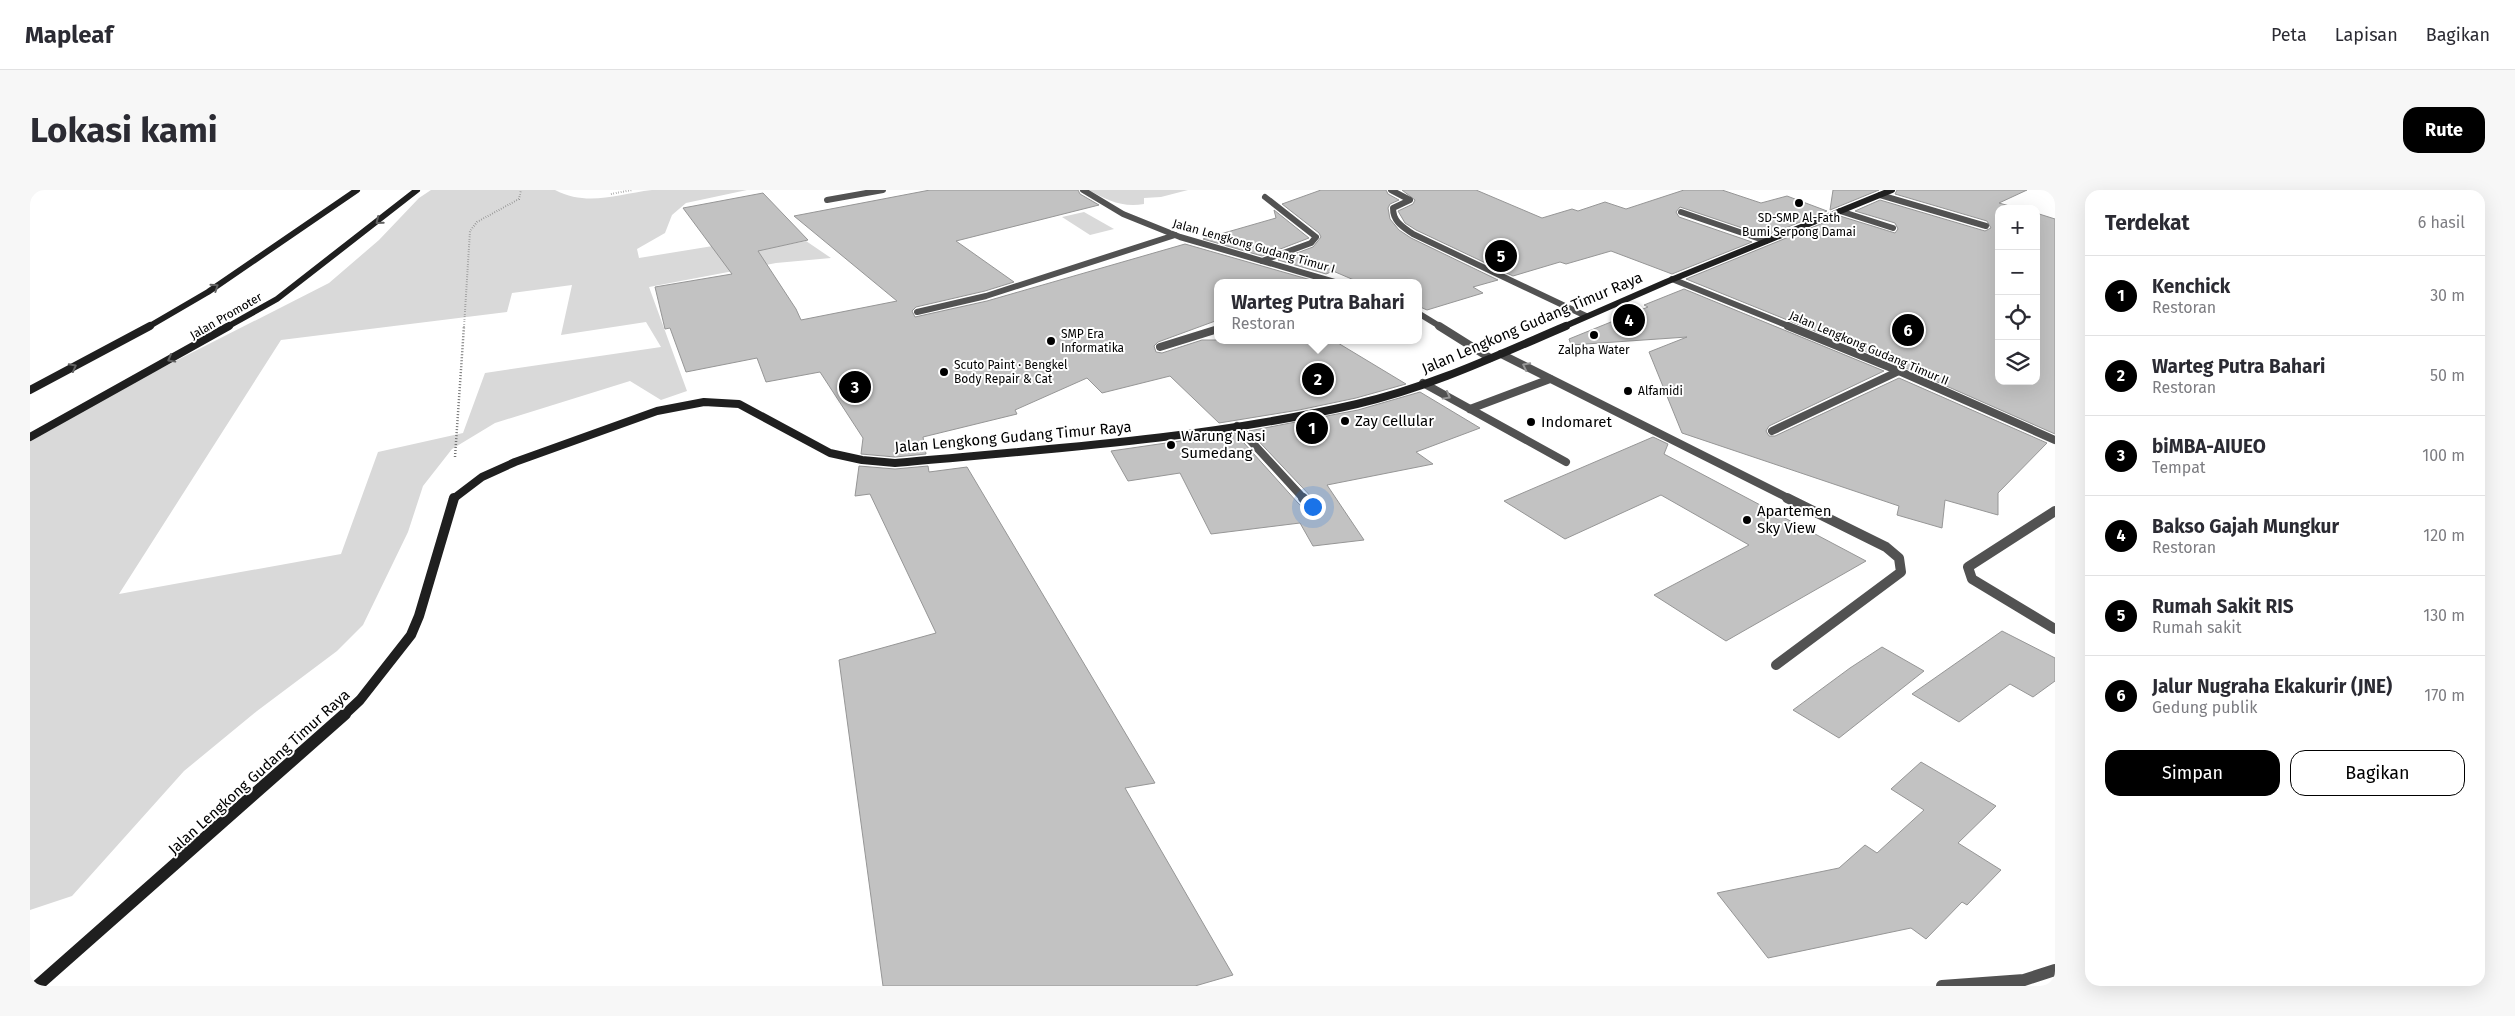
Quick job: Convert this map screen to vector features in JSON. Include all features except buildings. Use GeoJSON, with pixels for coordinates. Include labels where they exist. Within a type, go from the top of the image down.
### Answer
{"type":"FeatureCollection","features":[{"type":"Feature","properties":{"kind":"street","name":"Jalan Promoter"},"geometry":{"type":"LineString","coordinates":[[30,390],[140,332],[208,292],[357,190]]}},
{"type":"Feature","properties":{"kind":"street","name":"Jalan Promoter"},"geometry":{"type":"LineString","coordinates":[[30,437],[277,299],[417,190]]}},
{"type":"Feature","properties":{"kind":"street"},"geometry":{"type":"LineString","coordinates":[[827,200],[883,190]]}},
{"type":"Feature","properties":{"kind":"street","name":"Jalan Lengkong Gudang Timur I"},"geometry":{"type":"LineString","coordinates":[[1083,190],[1127,216],[1175,235],[1225,252],[1325,279]]}},
{"type":"Feature","properties":{"kind":"street"},"geometry":{"type":"LineString","coordinates":[[1391,190],[1410,200],[1394,208],[1392,214],[1395,221],[1413,234],[1586,316]]}},
{"type":"Feature","properties":{"kind":"street","name":"Jalan Lengkong Gudang Timur Raya"},"geometry":{"type":"LineString","coordinates":[[37,986],[288,768],[360,700],[411,634],[419,616],[453,498],[465,486],[481,476],[666,408],[704,402],[723,401],[739,404],[830,453],[862,460],[895,463],[1092,445],[1237,426],[1339,408],[1423,383],[1501,354],[1672,279],[1892,190]]}},
{"type":"Feature","properties":{"kind":"street"},"geometry":{"type":"LineString","coordinates":[[1880,195],[1986,226]]}},
{"type":"Feature","properties":{"kind":"street"},"geometry":{"type":"LineString","coordinates":[[1262,261],[1311,243],[1316,237],[1265,197]]}},
{"type":"Feature","properties":{"kind":"street"},"geometry":{"type":"LineString","coordinates":[[1840,211],[1893,228]]}},
{"type":"Feature","properties":{"kind":"street"},"geometry":{"type":"LineString","coordinates":[[1681,212],[1766,241]]}},
{"type":"Feature","properties":{"kind":"street"},"geometry":{"type":"LineString","coordinates":[[917,312],[986,296],[1175,235]]}},
{"type":"Feature","properties":{"kind":"street","name":"Jalan Lengkong Gudang Timur II"},"geometry":{"type":"LineString","coordinates":[[1672,279],[1898,372],[2055,440]]}},
{"type":"Feature","properties":{"kind":"street"},"geometry":{"type":"LineString","coordinates":[[1422,316],[1490,358]]}},
{"type":"Feature","properties":{"kind":"street"},"geometry":{"type":"LineString","coordinates":[[1160,347],[1214,330]]}},
{"type":"Feature","properties":{"kind":"street"},"geometry":{"type":"LineString","coordinates":[[1501,354],[1886,547],[1899,558],[1901,572],[1776,665]]}},
{"type":"Feature","properties":{"kind":"street"},"geometry":{"type":"LineString","coordinates":[[1772,431],[1898,372]]}},
{"type":"Feature","properties":{"kind":"street"},"geometry":{"type":"LineString","coordinates":[[1470,409],[1550,379]]}},
{"type":"Feature","properties":{"kind":"street"},"geometry":{"type":"LineString","coordinates":[[1423,383],[1566,462]]}},
{"type":"Feature","properties":{"kind":"street"},"geometry":{"type":"LineString","coordinates":[[1237,426],[1312,507]]}},
{"type":"Feature","properties":{"kind":"street"},"geometry":{"type":"LineString","coordinates":[[2055,511],[1968,567],[1972,579],[2055,629]]}},
{"type":"Feature","properties":{"kind":"street"},"geometry":{"type":"LineString","coordinates":[[1942,986],[2024,980],[2055,970]]}},
{"type":"Feature","properties":{"kind":"path"},"geometry":{"type":"LineString","coordinates":[[455,457],[470,231],[477,222],[519,199],[521,190]]}},
{"type":"Feature","properties":{"kind":"path"},"geometry":{"type":"LineString","coordinates":[[611,194],[632,190]]}},
{"type":"Feature","properties":{"kind":"shaded area"},"geometry":{"type":"Polygon","coordinates":[[[431,190],[555,190],[579,198],[591,199],[652,190],[747,190],[686,203],[672,215],[665,233],[637,249],[639,258],[756,239],[765,249],[806,241],[831,258],[776,263],[649,287],[687,391],[661,400],[630,381],[495,423],[452,449],[423,486],[408,532],[363,625],[337,651],[257,711],[184,771],[72,896],[30,910],[30,435],[329,283],[379,240],[419,198],[431,190]],[[572,285],[512,293],[507,312],[281,340],[119,594],[341,554],[378,452],[463,433],[485,373],[661,347],[646,322],[561,335],[572,285]]]}},
{"type":"Feature","properties":{"kind":"shaded area"},"geometry":{"type":"Polygon","coordinates":[[[1089,190],[1188,190],[1161,197],[1144,198],[1144,204],[1129,205],[1115,202],[1089,190]]]}},
{"type":"Feature","properties":{"kind":"shaded area"},"geometry":{"type":"Polygon","coordinates":[[[1084,212],[1114,229],[1090,235],[1062,217],[1084,212]]]}},
{"type":"Feature","properties":{"kind":"place","name":"SD-SMP Al-Fath Bumi Serpong Damai"},"geometry":{"type":"Point","coordinates":[1799,203]}},
{"type":"Feature","properties":{"kind":"place","name":"Rumah Sakit RIS"},"geometry":{"type":"Point","coordinates":[1501,256]}},
{"type":"Feature","properties":{"kind":"place","name":"Bakso Gajah Mungkur"},"geometry":{"type":"Point","coordinates":[1629,320]}},
{"type":"Feature","properties":{"kind":"place","name":"Jalur Nugraha Ekakurir (JNE)"},"geometry":{"type":"Point","coordinates":[1908,330]}},
{"type":"Feature","properties":{"kind":"place","name":"Zalpha Water"},"geometry":{"type":"Point","coordinates":[1594,335]}},
{"type":"Feature","properties":{"kind":"place","name":"SMP Era Informatika"},"geometry":{"type":"Point","coordinates":[1051,341]}},
{"type":"Feature","properties":{"kind":"place","name":"Scuto Paint · Bengkel Body Repair & Cat"},"geometry":{"type":"Point","coordinates":[944,372]}},
{"type":"Feature","properties":{"kind":"place","name":"Warteg Putra Bahari"},"geometry":{"type":"Point","coordinates":[1318,379]}},
{"type":"Feature","properties":{"kind":"place","name":"biMBA-AIUEO"},"geometry":{"type":"Point","coordinates":[855,387]}},
{"type":"Feature","properties":{"kind":"place","name":"Alfamidi"},"geometry":{"type":"Point","coordinates":[1628,391]}},
{"type":"Feature","properties":{"kind":"place","name":"Zay Cellular"},"geometry":{"type":"Point","coordinates":[1345,421]}},
{"type":"Feature","properties":{"kind":"place","name":"Indomaret"},"geometry":{"type":"Point","coordinates":[1531,422]}},
{"type":"Feature","properties":{"kind":"place","name":"Kenchick"},"geometry":{"type":"Point","coordinates":[1312,428]}},
{"type":"Feature","properties":{"kind":"place","name":"Warung Nasi Sumedang"},"geometry":{"type":"Point","coordinates":[1171,445]}},
{"type":"Feature","properties":{"kind":"place","name":"Apartemen Sky View"},"geometry":{"type":"Point","coordinates":[1747,520]}}]}
